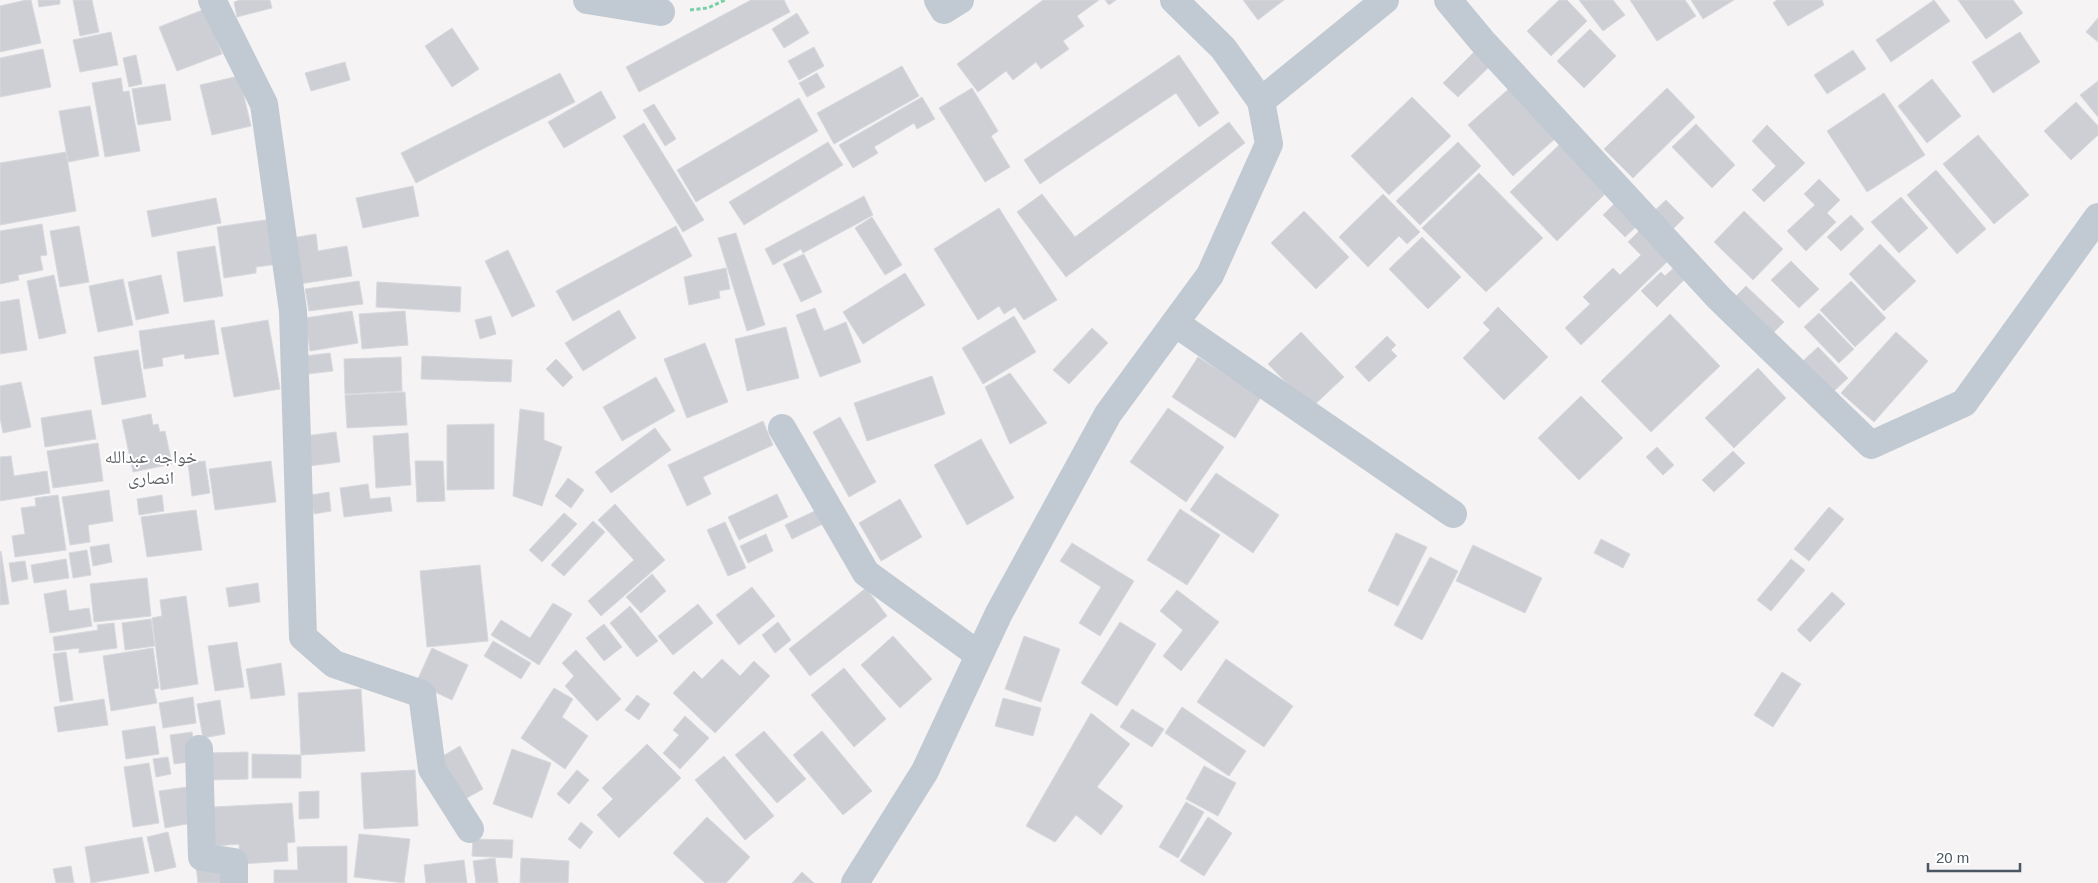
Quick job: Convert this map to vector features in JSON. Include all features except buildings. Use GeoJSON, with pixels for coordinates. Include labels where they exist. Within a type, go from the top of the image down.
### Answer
{"type":"FeatureCollection","features":[{"type":"Feature","properties":{"kind":"street"},"geometry":{"type":"LineString","coordinates":[[212,0],[264,104],[292,311],[303,638],[334,664],[422,694],[432,769],[470,829]]}},
{"type":"Feature","properties":{"kind":"street"},"geometry":{"type":"LineString","coordinates":[[588,0],[662,12]]}},
{"type":"Feature","properties":{"kind":"street"},"geometry":{"type":"LineString","coordinates":[[938,0],[944,10],[960,0]]}},
{"type":"Feature","properties":{"kind":"street"},"geometry":{"type":"LineString","coordinates":[[855,883],[925,771],[999,613],[1108,414],[1210,276],[1269,144],[1261,101],[1223,48],[1174,0]]}},
{"type":"Feature","properties":{"kind":"street"},"geometry":{"type":"LineString","coordinates":[[1261,101],[1385,0]]}},
{"type":"Feature","properties":{"kind":"street"},"geometry":{"type":"LineString","coordinates":[[1448,0],[1482,41],[1719,298],[1871,445],[1964,403],[2098,217]]}},
{"type":"Feature","properties":{"kind":"street"},"geometry":{"type":"LineString","coordinates":[[1175,323],[1453,514]]}},
{"type":"Feature","properties":{"kind":"street"},"geometry":{"type":"LineString","coordinates":[[782,428],[866,573],[979,655]]}},
{"type":"Feature","properties":{"kind":"street"},"geometry":{"type":"LineString","coordinates":[[199,749],[202,857],[234,862],[234,883]]}},
{"type":"Feature","properties":{"kind":"path"},"geometry":{"type":"LineString","coordinates":[[662,12],[708,8],[725,0]]}},
{"type":"Feature","properties":{"kind":"district","name":"خواجه عبدالله انصاری"},"geometry":{"type":"Point","coordinates":[151,467]}}]}
